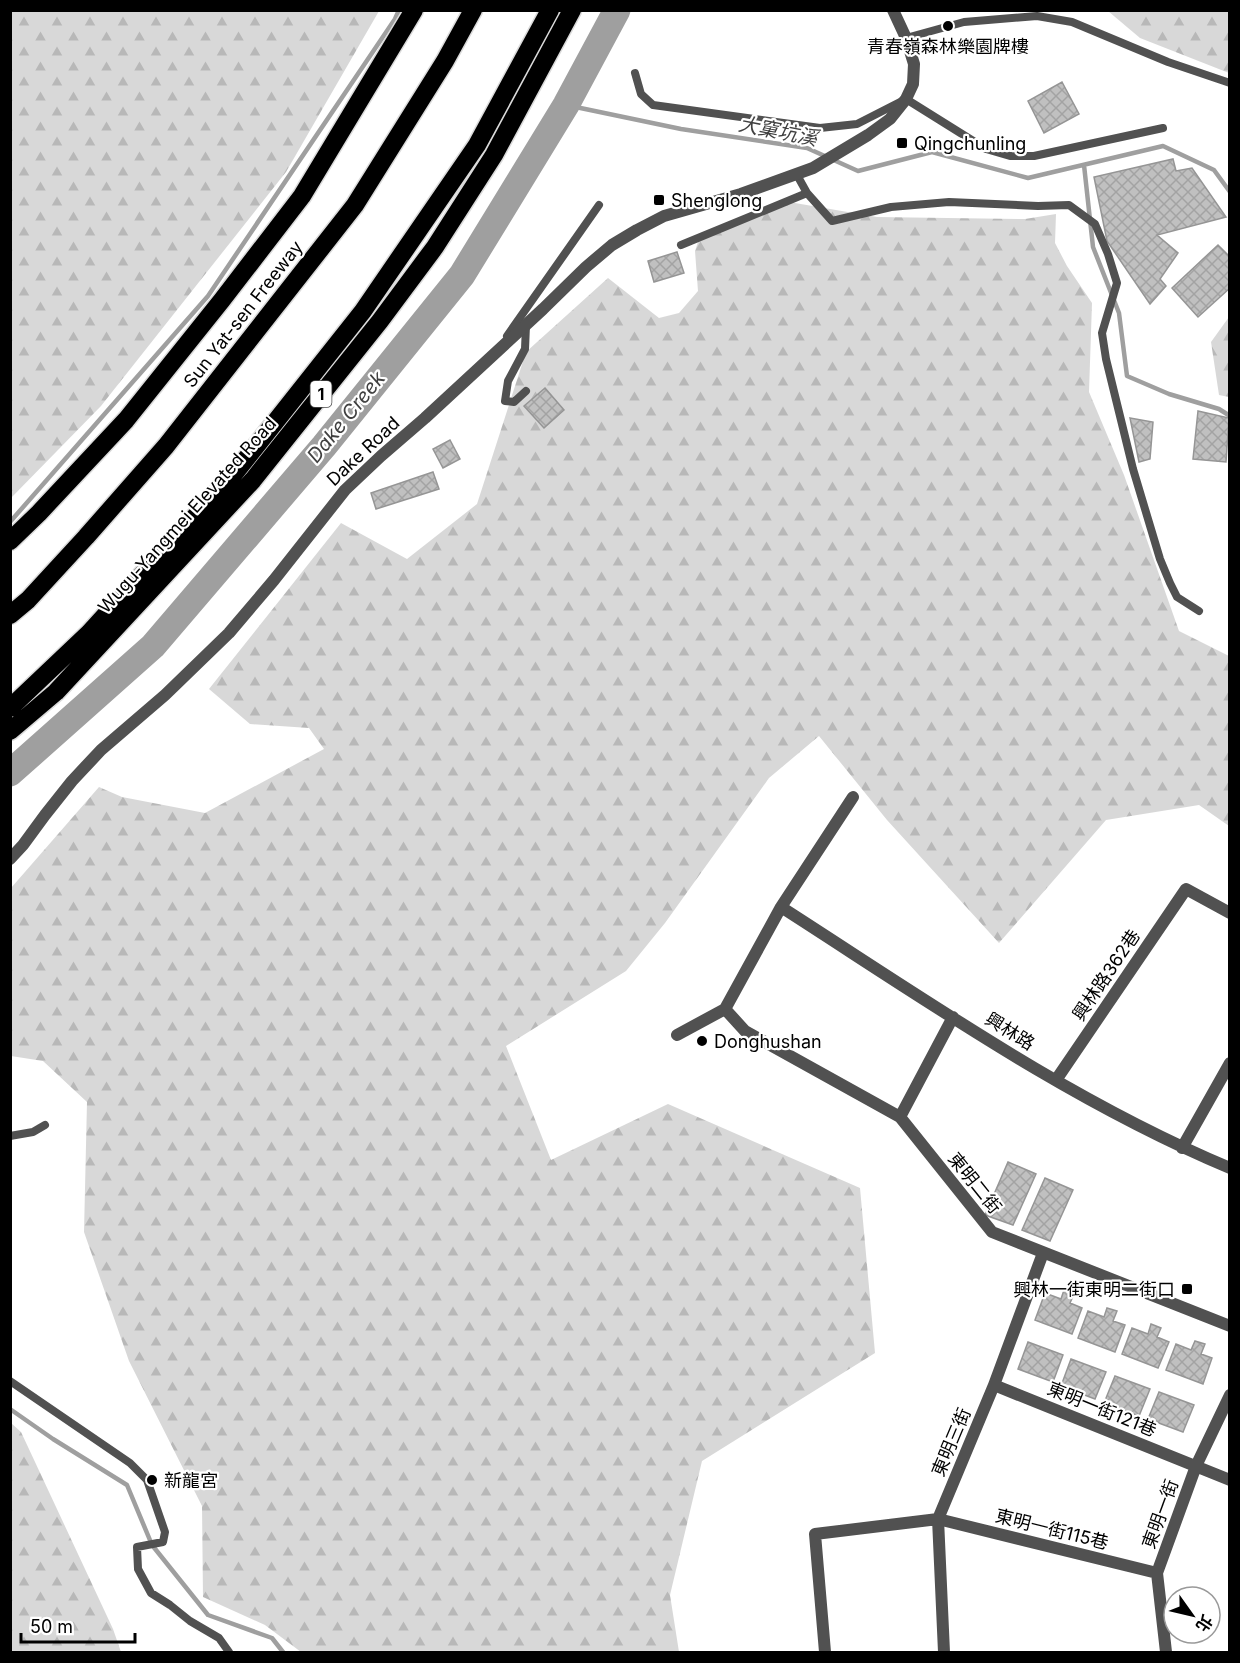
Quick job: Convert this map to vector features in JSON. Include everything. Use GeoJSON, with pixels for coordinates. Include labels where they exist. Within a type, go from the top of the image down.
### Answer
{"type":"FeatureCollection","features":[{"type":"Feature","properties":{"kind":"highway","name":"Sun Yat-sen Freeway"},"geometry":{"type":"LineString","coordinates":[[10,541],[126,420],[302,196],[414,10]]}},
{"type":"Feature","properties":{"kind":"highway","name":"Sun Yat-sen Freeway"},"geometry":{"type":"LineString","coordinates":[[10,615],[28,600],[166,446],[355,205],[445,61],[473,10]]}},
{"type":"Feature","properties":{"kind":"highway","name":"Wugu-Yangmei Elevated Road"},"geometry":{"type":"LineString","coordinates":[[10,708],[89,633],[234,474],[363,311],[477,145],[550,10]]}},
{"type":"Feature","properties":{"kind":"highway","name":"Wugu-Yangmei Elevated Road"},"geometry":{"type":"LineString","coordinates":[[10,731],[56,692],[253,480],[380,321],[435,247],[494,155],[572,10]]}},
{"type":"Feature","properties":{"kind":"street"},"geometry":{"type":"LineString","coordinates":[[892,10],[906,38],[914,64],[913,84],[906,99]]}},
{"type":"Feature","properties":{"kind":"street","name":"Dake Road"},"geometry":{"type":"LineString","coordinates":[[10,859],[45,814],[101,750],[165,696],[229,633],[345,490],[497,352],[586,267],[612,245],[664,216],[741,194],[813,168],[839,154],[891,119],[906,99]]}},
{"type":"Feature","properties":{"kind":"street"},"geometry":{"type":"LineString","coordinates":[[677,1035],[725,1010],[781,907],[853,797]]}},
{"type":"Feature","properties":{"kind":"street","name":"興林路362巷"},"geometry":{"type":"LineString","coordinates":[[1056,1080],[1186,890],[1230,913]]}},
{"type":"Feature","properties":{"kind":"street","name":"興林路"},"geometry":{"type":"LineString","coordinates":[[781,907],[1056,1080],[1182,1148],[1230,1168]]}},
{"type":"Feature","properties":{"kind":"street","name":"東明二街"},"geometry":{"type":"LineString","coordinates":[[725,1010],[746,1031],[900,1117],[992,1232],[1230,1326]]}},
{"type":"Feature","properties":{"kind":"street"},"geometry":{"type":"LineString","coordinates":[[900,1117],[953,1017]]}},
{"type":"Feature","properties":{"kind":"street"},"geometry":{"type":"LineString","coordinates":[[1182,1148],[1230,1064]]}},
{"type":"Feature","properties":{"kind":"street","name":"東明三街"},"geometry":{"type":"LineString","coordinates":[[944,1653],[938,1519],[994,1385],[1043,1253]]}},
{"type":"Feature","properties":{"kind":"street","name":"東明一街121巷"},"geometry":{"type":"LineString","coordinates":[[994,1385],[1230,1480]]}},
{"type":"Feature","properties":{"kind":"street","name":"東明一街"},"geometry":{"type":"LineString","coordinates":[[1166,1653],[1157,1573],[1196,1467],[1230,1395]]}},
{"type":"Feature","properties":{"kind":"street"},"geometry":{"type":"LineString","coordinates":[[825,1653],[815,1534],[938,1519]]}},
{"type":"Feature","properties":{"kind":"street","name":"東明一街115巷"},"geometry":{"type":"LineString","coordinates":[[938,1519],[1157,1573]]}},
{"type":"Feature","properties":{"kind":"lane"},"geometry":{"type":"LineString","coordinates":[[906,38],[964,22],[1037,16],[1072,22],[1168,62],[1230,83]]}},
{"type":"Feature","properties":{"kind":"lane"},"geometry":{"type":"LineString","coordinates":[[635,73],[641,94],[653,105],[820,128],[857,124],[906,99],[986,149],[1010,156],[1034,156],[1163,128]]}},
{"type":"Feature","properties":{"kind":"lane"},"geometry":{"type":"LineString","coordinates":[[796,175],[807,192],[832,220],[891,207],[949,202],[1069,205],[1095,224],[1117,283],[1102,333],[1106,359],[1133,469],[1160,560],[1170,583],[1177,597],[1199,611]]}},
{"type":"Feature","properties":{"kind":"lane"},"geometry":{"type":"LineString","coordinates":[[681,245],[807,192]]}},
{"type":"Feature","properties":{"kind":"lane"},"geometry":{"type":"LineString","coordinates":[[497,352],[599,205]]}},
{"type":"Feature","properties":{"kind":"lane"},"geometry":{"type":"LineString","coordinates":[[526,325],[525,349],[508,381],[505,401],[514,402],[526,391]]}},
{"type":"Feature","properties":{"kind":"lane"},"geometry":{"type":"LineString","coordinates":[[10,1136],[33,1132],[45,1125]]}},
{"type":"Feature","properties":{"kind":"lane"},"geometry":{"type":"LineString","coordinates":[[10,1381],[130,1463],[147,1480],[165,1532],[164,1542],[137,1547],[138,1569],[151,1593],[190,1621],[219,1638],[229,1653]]}},
{"type":"Feature","properties":{"kind":"green space"},"geometry":{"type":"Polygon","coordinates":[[[11,10],[379,11],[286,172],[101,406],[11,498],[11,10]]]}},
{"type":"Feature","properties":{"kind":"green space"},"geometry":{"type":"Polygon","coordinates":[[[1108,11],[1229,11],[1229,73],[1140,38],[1108,11]]]}},
{"type":"Feature","properties":{"kind":"green space"},"geometry":{"type":"Polygon","coordinates":[[[789,202],[877,217],[1025,219],[1056,214],[1055,243],[1067,266],[1092,303],[1089,392],[1124,475],[1179,631],[1229,656],[1229,826],[1199,805],[1106,820],[999,943],[887,820],[819,736],[769,778],[665,923],[626,971],[506,1046],[551,1160],[668,1104],[860,1188],[875,1353],[702,1461],[670,1595],[679,1652],[301,1652],[265,1625],[203,1597],[202,1506],[129,1361],[84,1232],[87,1102],[43,1061],[11,1056],[11,888],[99,787],[122,797],[205,813],[324,749],[309,728],[250,724],[209,689],[341,523],[407,559],[477,504],[526,352],[608,278],[659,318],[679,313],[698,291],[695,251],[701,233],[789,202]]]}},
{"type":"Feature","properties":{"kind":"green space"},"geometry":{"type":"Polygon","coordinates":[[[1229,317],[1229,397],[1219,395],[1211,342],[1229,317]]]}},
{"type":"Feature","properties":{"kind":"green space"},"geometry":{"type":"Polygon","coordinates":[[[11,1423],[21,1432],[113,1629],[121,1652],[11,1652],[11,1423]]]}},
{"type":"Feature","properties":{"kind":"building"},"geometry":{"type":"Polygon","coordinates":[[[1062,82],[1079,114],[1044,133],[1028,101],[1062,82]]]}},
{"type":"Feature","properties":{"kind":"building"},"geometry":{"type":"Polygon","coordinates":[[[1173,159],[1176,171],[1192,168],[1226,217],[1157,235],[1178,253],[1160,279],[1166,286],[1150,304],[1107,241],[1094,177],[1173,159]]]}},
{"type":"Feature","properties":{"kind":"building"},"geometry":{"type":"Polygon","coordinates":[[[1218,245],[1230,257],[1230,288],[1198,317],[1172,288],[1218,245]]]}},
{"type":"Feature","properties":{"kind":"building"},"geometry":{"type":"Polygon","coordinates":[[[677,252],[684,273],[654,282],[648,261],[677,252]]]}},
{"type":"Feature","properties":{"kind":"building"},"geometry":{"type":"Polygon","coordinates":[[[545,388],[564,410],[544,428],[524,406],[545,388]]]}},
{"type":"Feature","properties":{"kind":"building"},"geometry":{"type":"Polygon","coordinates":[[[1198,411],[1229,418],[1226,462],[1193,459],[1198,411]]]}},
{"type":"Feature","properties":{"kind":"building"},"geometry":{"type":"Polygon","coordinates":[[[1130,418],[1153,422],[1150,459],[1139,462],[1130,418]]]}},
{"type":"Feature","properties":{"kind":"building"},"geometry":{"type":"Polygon","coordinates":[[[450,440],[460,459],[443,468],[433,449],[450,440]]]}},
{"type":"Feature","properties":{"kind":"building"},"geometry":{"type":"Polygon","coordinates":[[[433,472],[439,489],[376,509],[371,493],[433,472]]]}},
{"type":"Feature","properties":{"kind":"building"},"geometry":{"type":"Polygon","coordinates":[[[1008,1162],[1036,1174],[1013,1225],[985,1215],[1008,1162]]]}},
{"type":"Feature","properties":{"kind":"building"},"geometry":{"type":"Polygon","coordinates":[[[1045,1178],[1073,1190],[1050,1241],[1022,1230],[1045,1178]]]}},
{"type":"Feature","properties":{"kind":"building"},"geometry":{"type":"Polygon","coordinates":[[[1064,1290],[1074,1294],[1070,1303],[1082,1308],[1072,1334],[1035,1320],[1045,1293],[1061,1299],[1064,1290]]]}},
{"type":"Feature","properties":{"kind":"building"},"geometry":{"type":"Polygon","coordinates":[[[1107,1308],[1117,1311],[1113,1321],[1125,1325],[1115,1352],[1078,1338],[1088,1311],[1104,1317],[1107,1308]]]}},
{"type":"Feature","properties":{"kind":"building"},"geometry":{"type":"Polygon","coordinates":[[[1151,1324],[1161,1328],[1157,1337],[1169,1342],[1158,1368],[1122,1354],[1132,1328],[1148,1334],[1151,1324]]]}},
{"type":"Feature","properties":{"kind":"building"},"geometry":{"type":"Polygon","coordinates":[[[1195,1341],[1205,1344],[1201,1354],[1212,1358],[1203,1384],[1166,1370],[1176,1344],[1191,1350],[1195,1341]]]}},
{"type":"Feature","properties":{"kind":"building"},"geometry":{"type":"Polygon","coordinates":[[[1028,1342],[1063,1355],[1053,1382],[1018,1369],[1028,1342]]]}},
{"type":"Feature","properties":{"kind":"building"},"geometry":{"type":"Polygon","coordinates":[[[1071,1359],[1106,1372],[1095,1399],[1061,1386],[1071,1359]]]}},
{"type":"Feature","properties":{"kind":"building"},"geometry":{"type":"Polygon","coordinates":[[[1115,1376],[1150,1389],[1139,1416],[1104,1403],[1115,1376]]]}},
{"type":"Feature","properties":{"kind":"building"},"geometry":{"type":"Polygon","coordinates":[[[1159,1392],[1194,1405],[1183,1432],[1148,1419],[1159,1392]]]}},
{"type":"Feature","properties":{"kind":"waterway"},"geometry":{"type":"LineString","coordinates":[[10,522],[208,296],[399,10]]}},
{"type":"Feature","properties":{"kind":"waterway","name":"Dake Creek"},"geometry":{"type":"LineString","coordinates":[[10,773],[153,646],[324,446],[462,275],[566,105],[617,10]]}},
{"type":"Feature","properties":{"kind":"waterway","name":"大窠坑溪"},"geometry":{"type":"LineString","coordinates":[[566,105],[681,129],[807,148],[858,171],[932,152],[1028,178],[1163,146],[1214,170],[1230,192]]}},
{"type":"Feature","properties":{"kind":"waterway","name":"大窠坑溪"},"geometry":{"type":"LineString","coordinates":[[1084,165],[1093,247],[1119,313],[1127,376],[1169,394],[1219,409],[1230,416]]}},
{"type":"Feature","properties":{"kind":"waterway"},"geometry":{"type":"LineString","coordinates":[[10,1409],[127,1485],[152,1545],[208,1615],[272,1638],[283,1652]]}},
{"type":"Feature","properties":{"kind":"place","name":"青春嶺森林樂園牌樓"},"geometry":{"type":"Point","coordinates":[948,26]}},
{"type":"Feature","properties":{"kind":"place","name":"Qingchunling"},"geometry":{"type":"Point","coordinates":[902,143]}},
{"type":"Feature","properties":{"kind":"place","name":"Shenglong"},"geometry":{"type":"Point","coordinates":[659,200]}},
{"type":"Feature","properties":{"kind":"place","name":"Donghushan"},"geometry":{"type":"Point","coordinates":[702,1041]}},
{"type":"Feature","properties":{"kind":"place","name":"興林一街東明二街口"},"geometry":{"type":"Point","coordinates":[1187,1289]}},
{"type":"Feature","properties":{"kind":"place","name":"新龍宮"},"geometry":{"type":"Point","coordinates":[152,1480]}}]}
